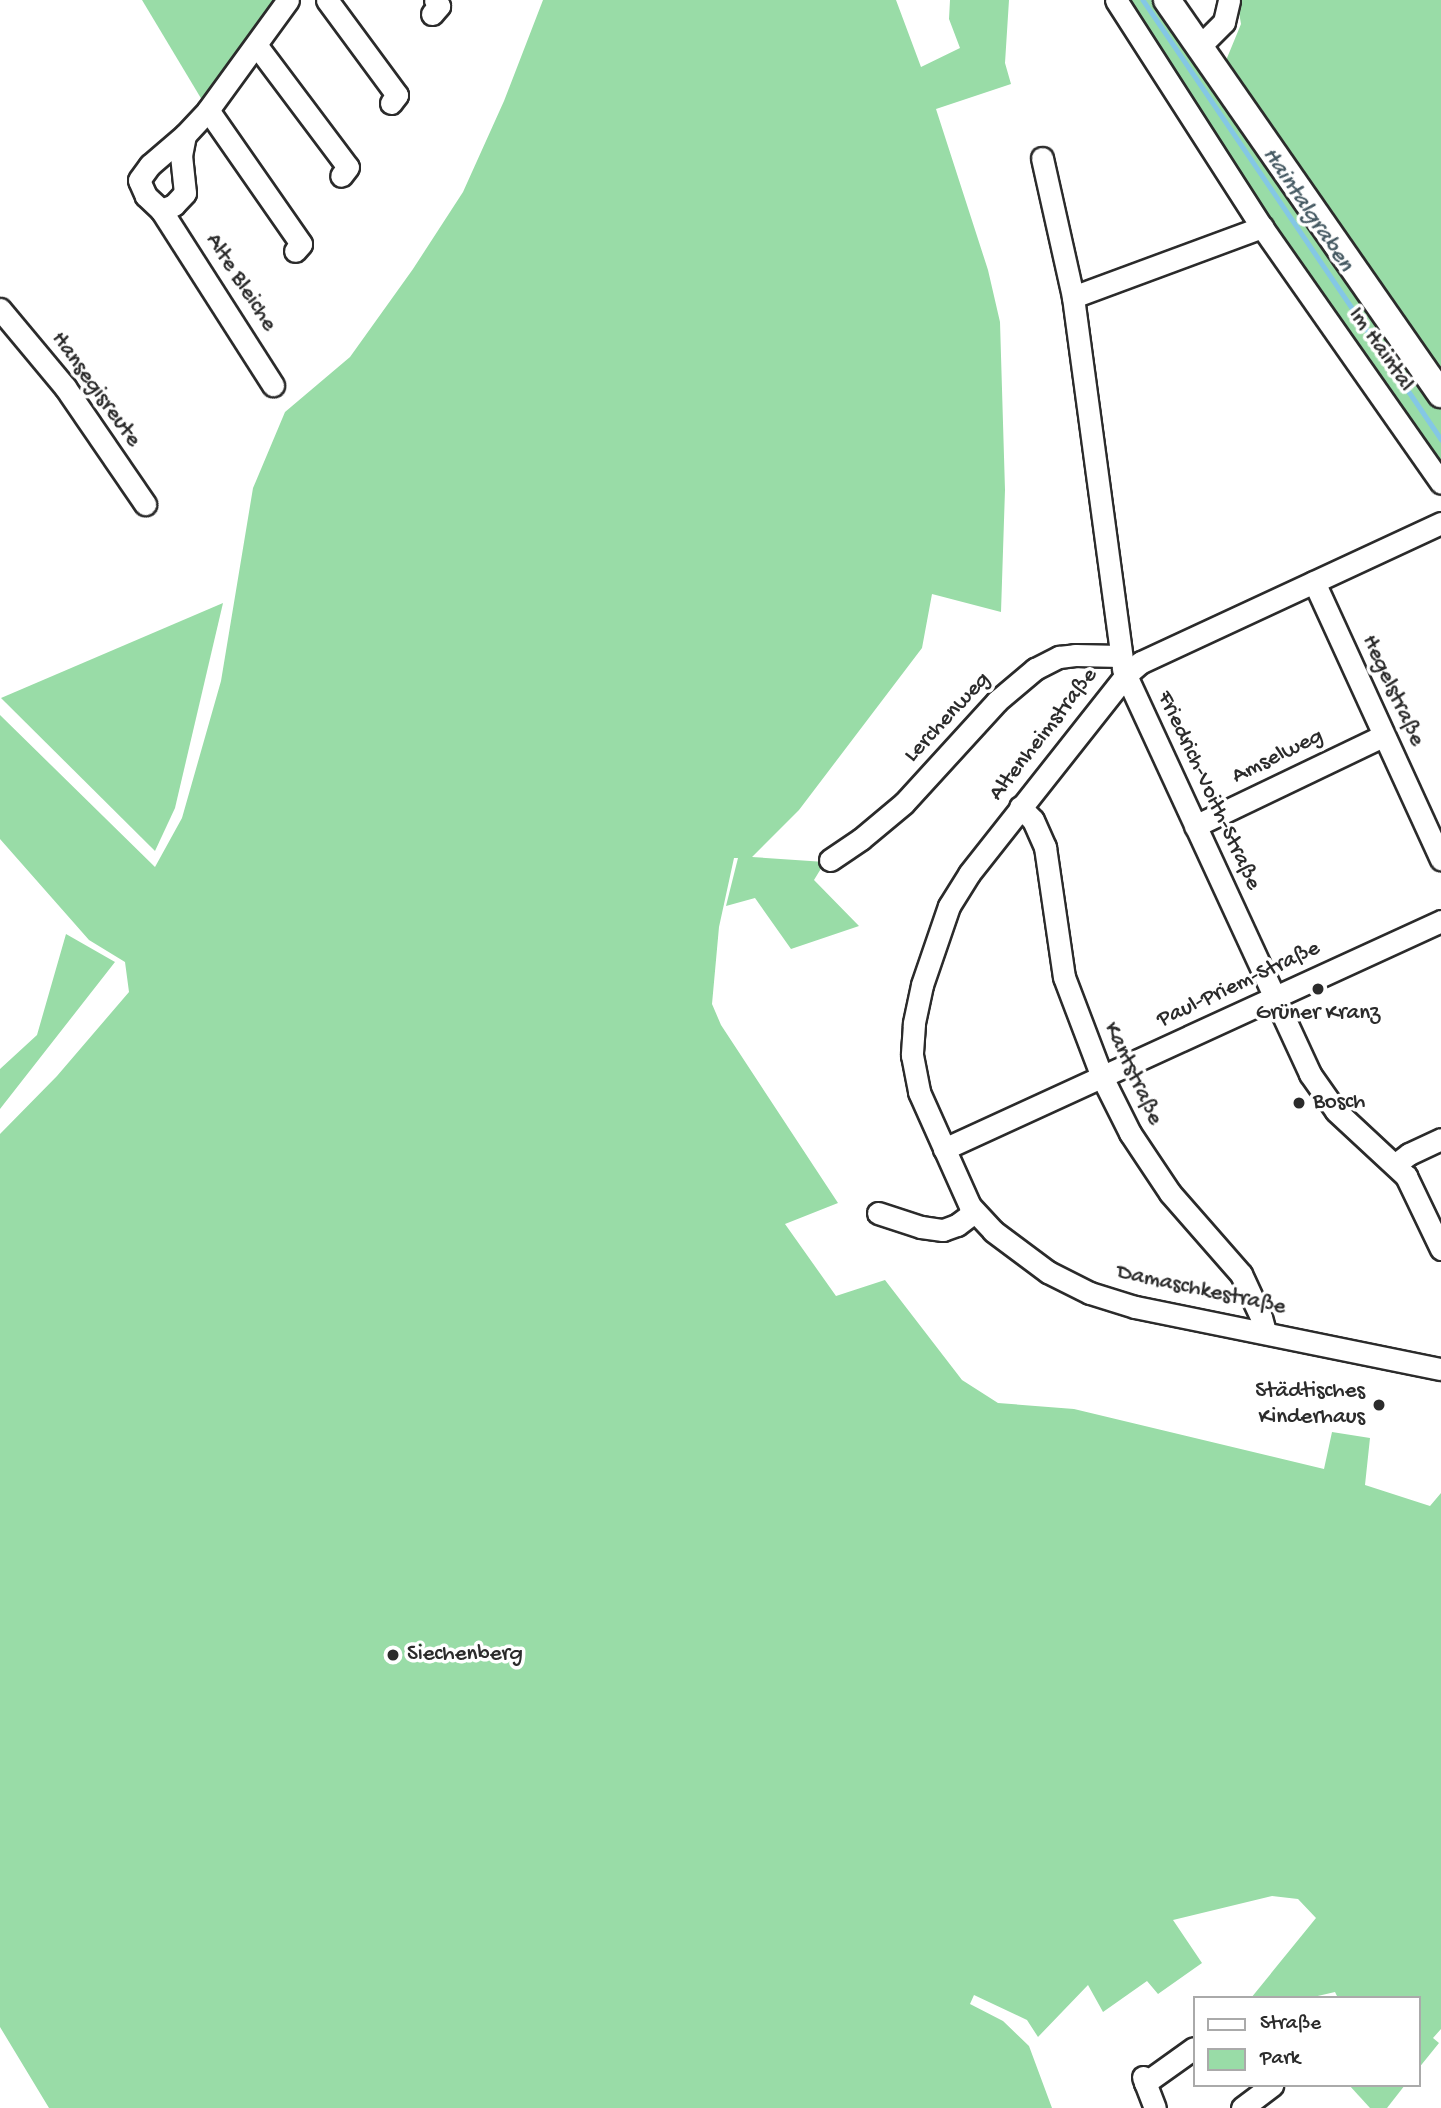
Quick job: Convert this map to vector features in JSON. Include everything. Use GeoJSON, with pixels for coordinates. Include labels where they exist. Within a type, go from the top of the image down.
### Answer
{"type":"FeatureCollection","features":[{"type":"Feature","properties":{"kind":"main road"},"geometry":{"type":"LineString","coordinates":[[1167,0],[1441,394]]}},
{"type":"Feature","properties":{"kind":"street","name":"Alte Bleiche"},"geometry":{"type":"LineString","coordinates":[[273,384],[161,210],[146,196],[139,180],[150,165],[185,135],[208,110],[257,47],[288,0]]}},
{"type":"Feature","properties":{"kind":"street"},"geometry":{"type":"LineString","coordinates":[[327,0],[397,95],[391,103]]}},
{"type":"Feature","properties":{"kind":"street","name":"Im Haintal"},"geometry":{"type":"LineString","coordinates":[[1116,0],[1262,227],[1441,483]]}},
{"type":"Feature","properties":{"kind":"street"},"geometry":{"type":"LineString","coordinates":[[1199,46],[1224,22],[1229,0]]}},
{"type":"Feature","properties":{"kind":"street"},"geometry":{"type":"LineString","coordinates":[[257,47],[348,167],[341,176]]}},
{"type":"Feature","properties":{"kind":"street"},"geometry":{"type":"LineString","coordinates":[[208,110],[301,244],[295,251]]}},
{"type":"Feature","properties":{"kind":"street"},"geometry":{"type":"LineString","coordinates":[[161,210],[174,205],[185,193],[181,155],[185,135]]}},
{"type":"Feature","properties":{"kind":"street","name":"Friedrich-Voith-Straße"},"geometry":{"type":"LineString","coordinates":[[1042,158],[1073,297],[1123,666],[1310,1074],[1327,1099],[1353,1128],[1396,1164],[1409,1181],[1441,1249]]}},
{"type":"Feature","properties":{"kind":"street"},"geometry":{"type":"LineString","coordinates":[[1073,297],[1262,227]]}},
{"type":"Feature","properties":{"kind":"street","name":"Hansegisreute"},"geometry":{"type":"LineString","coordinates":[[0,309],[65,387],[145,504]]}},
{"type":"Feature","properties":{"kind":"street","name":"Altenheimstraße"},"geometry":{"type":"LineString","coordinates":[[944,1149],[923,1105],[913,1065],[914,1024],[922,985],[949,906],[969,874],[1123,666],[1141,662],[1441,523]]}},
{"type":"Feature","properties":{"kind":"street","name":"Hegelstraße"},"geometry":{"type":"LineString","coordinates":[[1314,582],[1441,859]]}},
{"type":"Feature","properties":{"kind":"street","name":"Lerchenweg"},"geometry":{"type":"LineString","coordinates":[[830,860],[862,839],[904,803],[997,701],[1035,669],[1059,657],[1075,655],[1123,666]]}},
{"type":"Feature","properties":{"kind":"street","name":"Amselweg"},"geometry":{"type":"LineString","coordinates":[[1195,826],[1383,736]]}},
{"type":"Feature","properties":{"kind":"street","name":"Kantstraße"},"geometry":{"type":"LineString","coordinates":[[1020,807],[1033,820],[1045,847],[1064,977],[1102,1077],[1130,1133],[1170,1192],[1241,1274],[1265,1332]]}},
{"type":"Feature","properties":{"kind":"street","name":"Paul-Priem-Straße"},"geometry":{"type":"LineString","coordinates":[[944,1149],[1441,921]]}},
{"type":"Feature","properties":{"kind":"street"},"geometry":{"type":"LineString","coordinates":[[1396,1164],[1409,1154],[1441,1139]]}},
{"type":"Feature","properties":{"kind":"street","name":"Damaschkestraße"},"geometry":{"type":"LineString","coordinates":[[944,1149],[974,1212],[1023,1255],[1090,1293],[1135,1307],[1441,1369]]}},
{"type":"Feature","properties":{"kind":"street"},"geometry":{"type":"LineString","coordinates":[[878,1213],[921,1227],[943,1230],[957,1225],[974,1212]]}},
{"type":"Feature","properties":{"kind":"street"},"geometry":{"type":"LineString","coordinates":[[1156,2108],[1144,2080],[1192,2049]]}},
{"type":"Feature","properties":{"kind":"street"},"geometry":{"type":"LineString","coordinates":[[1242,2108],[1269,2087]]}},
{"type":"Feature","properties":{"kind":"green space"},"geometry":{"type":"Polygon","coordinates":[[[142,0],[288,0],[208,110],[142,0]]]}},
{"type":"Feature","properties":{"kind":"green space","name":"Siechenberg"},"geometry":{"type":"Polygon","coordinates":[[[543,0],[896,0],[921,67],[960,48],[949,19],[950,0],[1009,0],[1005,63],[1011,84],[936,109],[988,270],[1000,322],[1005,490],[1001,612],[932,594],[922,648],[799,810],[752,857],[825,862],[814,880],[859,926],[791,949],[755,898],[726,906],[738,858],[734,858],[719,927],[712,1004],[721,1025],[838,1203],[785,1224],[836,1296],[885,1280],[962,1380],[998,1403],[1074,1409],[1324,1469],[1332,1432],[1370,1438],[1365,1485],[1430,1506],[1441,1493],[1441,2029],[1433,2038],[1439,2043],[1420,2067],[1420,1996],[1337,1996],[1335,1992],[1318,1996],[1253,1996],[1316,1918],[1298,1899],[1272,1896],[1173,1920],[1202,1963],[1158,1994],[1147,1981],[1103,2012],[1088,1985],[1038,2037],[1027,2020],[974,1995],[970,2004],[1003,2021],[1029,2046],[1052,2108],[49,2108],[0,2027],[0,1134],[57,1076],[129,992],[125,962],[89,940],[0,839],[0,715],[155,867],[182,818],[221,681],[253,488],[285,412],[350,357],[413,269],[463,192],[504,101],[543,0]]]}},
{"type":"Feature","properties":{"kind":"green space"},"geometry":{"type":"Polygon","coordinates":[[[1124,0],[1159,0],[1441,410],[1441,470],[1273,230],[1124,0]]]}},
{"type":"Feature","properties":{"kind":"green space"},"geometry":{"type":"Polygon","coordinates":[[[1237,0],[1441,0],[1441,384],[1227,69],[1227,58],[1241,24],[1237,0]]]}},
{"type":"Feature","properties":{"kind":"green space"},"geometry":{"type":"Polygon","coordinates":[[[223,603],[175,808],[155,851],[1,698],[223,603]]]}},
{"type":"Feature","properties":{"kind":"green space"},"geometry":{"type":"Polygon","coordinates":[[[66,934],[115,962],[0,1109],[0,1069],[37,1035],[66,934]]]}},
{"type":"Feature","properties":{"kind":"green space"},"geometry":{"type":"Polygon","coordinates":[[[1351,2087],[1403,2087],[1387,2108],[1370,2108],[1351,2087]]]}},
{"type":"Feature","properties":{"kind":"waterway","name":"Haintalgraben"},"geometry":{"type":"LineString","coordinates":[[1143,0],[1441,439]]}},
{"type":"Feature","properties":{"kind":"place","name":"Grüner Kranz"},"geometry":{"type":"Point","coordinates":[1318,989]}},
{"type":"Feature","properties":{"kind":"place","name":"Bosch"},"geometry":{"type":"Point","coordinates":[1299,1103]}},
{"type":"Feature","properties":{"kind":"place","name":"Städtisches Kinderhaus"},"geometry":{"type":"Point","coordinates":[1379,1405]}},
{"type":"Feature","properties":{"kind":"place","name":"Siechenberg"},"geometry":{"type":"Point","coordinates":[393,1655]}}]}
